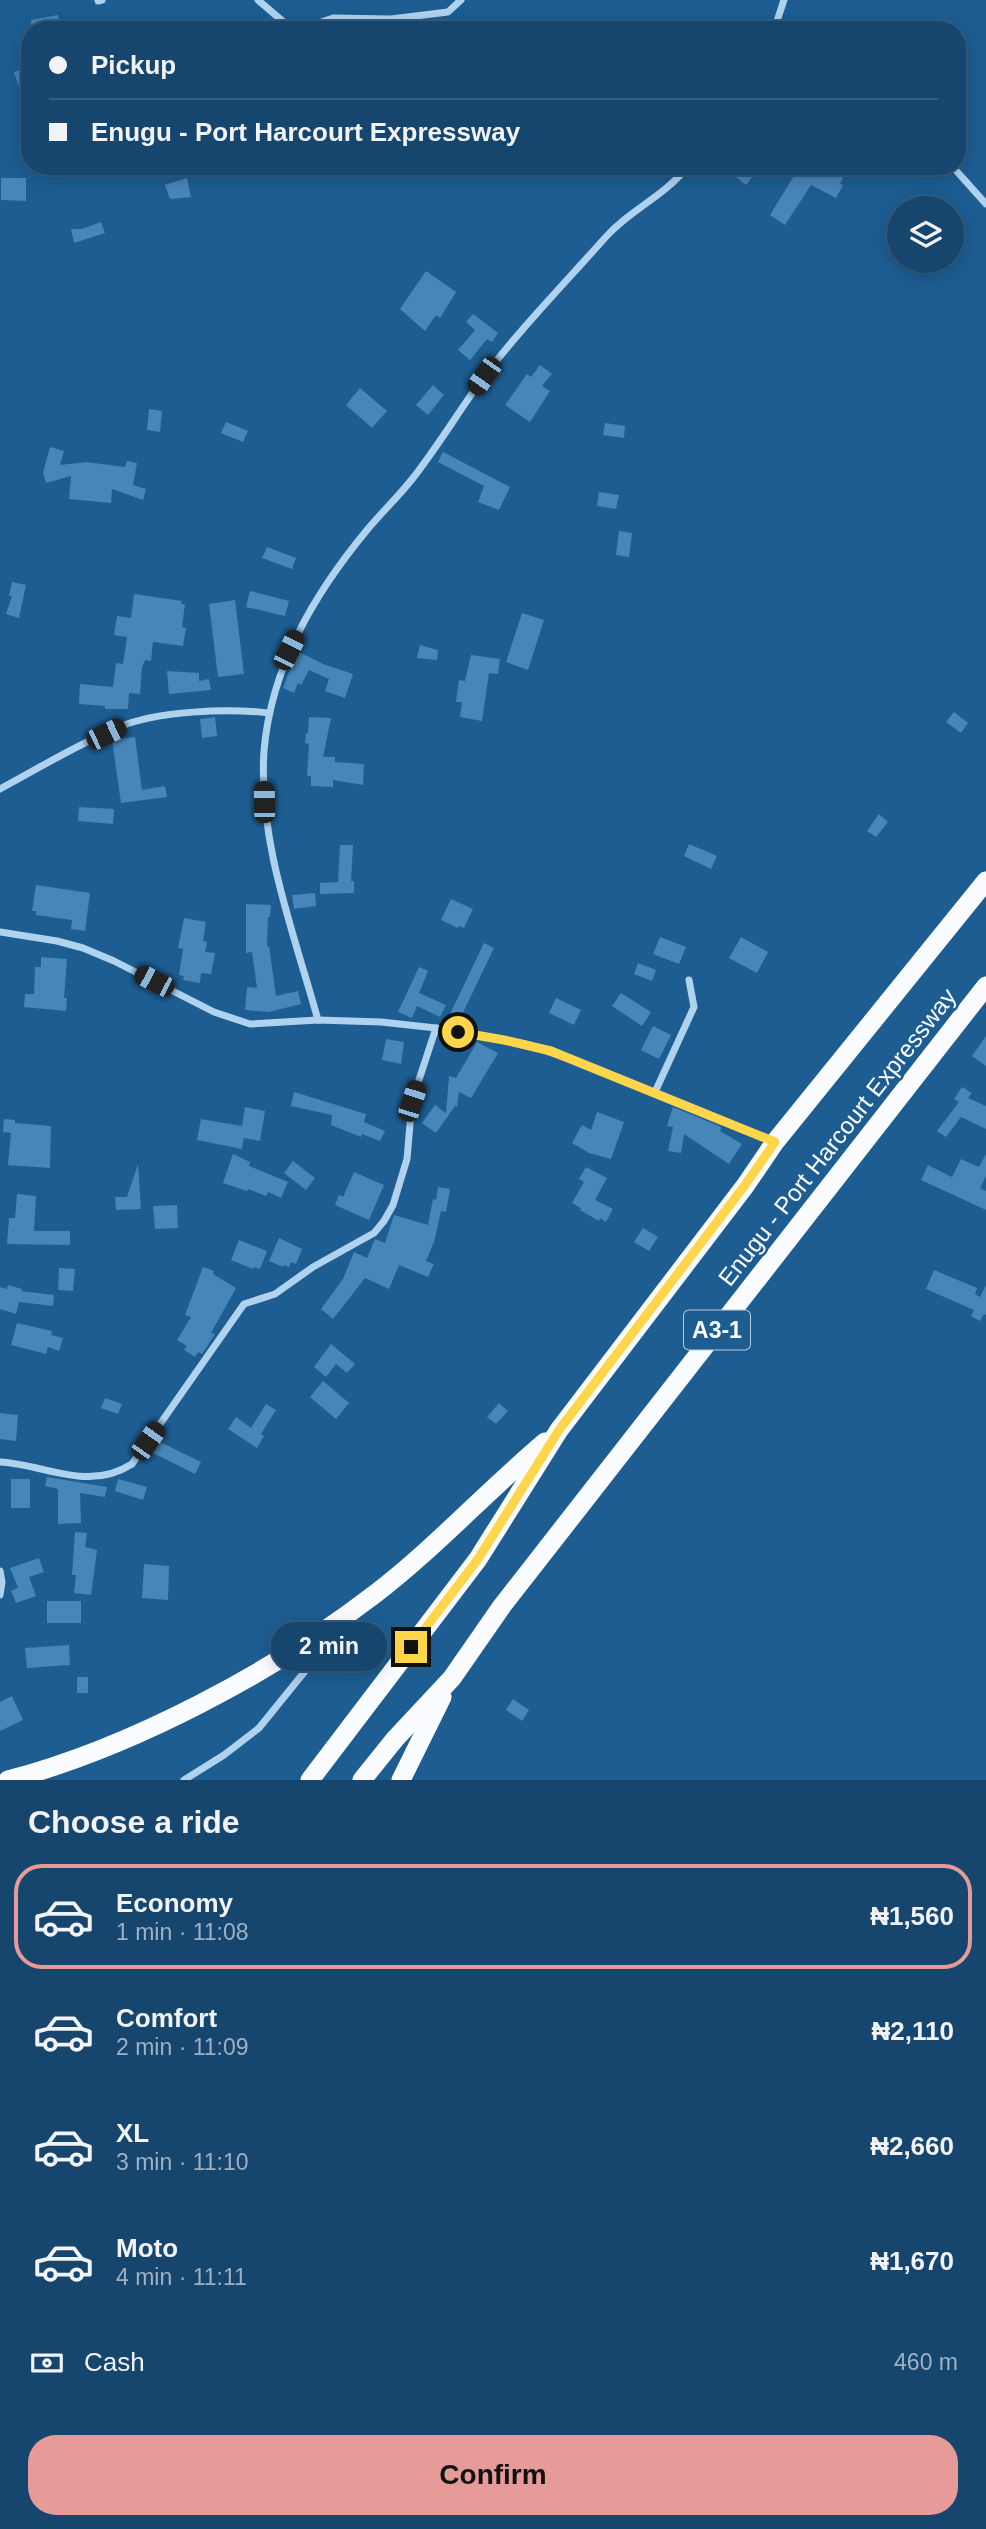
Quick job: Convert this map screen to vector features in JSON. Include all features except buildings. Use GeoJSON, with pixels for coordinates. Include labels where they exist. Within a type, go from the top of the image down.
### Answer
{"type":"FeatureCollection","features":[{"type":"Feature","properties":{"kind":"highway","name":"Enugu - Port Harcourt Expressway"},"geometry":{"type":"LineString","coordinates":[[310,1780],[478,1559],[559,1430],[775,1142],[986,881]]}},
{"type":"Feature","properties":{"kind":"highway","name":"Enugu - Port Harcourt Expressway"},"geometry":{"type":"LineString","coordinates":[[362,1780],[452,1678],[510,1595],[986,986]]}},
{"type":"Feature","properties":{"kind":"highway"},"geometry":{"type":"LineString","coordinates":[[8,1780],[99,1749],[175,1716],[260,1671],[376,1593],[440,1539],[502,1479],[559,1430]]}},
{"type":"Feature","properties":{"kind":"highway"},"geometry":{"type":"LineString","coordinates":[[401,1780],[452,1678]]}},
{"type":"Feature","properties":{"kind":"street"},"geometry":{"type":"LineString","coordinates":[[258,0],[284,21]]}},
{"type":"Feature","properties":{"kind":"street"},"geometry":{"type":"LineString","coordinates":[[324,21],[333,18],[391,19],[447,12],[461,0]]}},
{"type":"Feature","properties":{"kind":"street"},"geometry":{"type":"LineString","coordinates":[[777,21],[784,0]]}},
{"type":"Feature","properties":{"kind":"street"},"geometry":{"type":"LineString","coordinates":[[318,1020],[282,890],[264,802],[264,753],[268,713],[280,670],[336,569],[368,528],[413,479],[484,376],[612,230],[675,183],[681,175]]}},
{"type":"Feature","properties":{"kind":"street"},"geometry":{"type":"LineString","coordinates":[[960,175],[986,204]]}},
{"type":"Feature","properties":{"kind":"street"},"geometry":{"type":"LineString","coordinates":[[0,789],[122,726],[163,717],[221,710],[268,713]]}},
{"type":"Feature","properties":{"kind":"street"},"geometry":{"type":"LineString","coordinates":[[0,932],[83,948],[232,1020],[260,1024],[318,1020],[436,1028],[551,1051],[775,1142]]}},
{"type":"Feature","properties":{"kind":"street"},"geometry":{"type":"LineString","coordinates":[[655,1092],[694,1007],[689,980]]}},
{"type":"Feature","properties":{"kind":"street"},"geometry":{"type":"LineString","coordinates":[[0,1462],[90,1478],[106,1476],[132,1464],[244,1304],[275,1294],[313,1267],[374,1233],[393,1205],[407,1159],[412,1101],[436,1028]]}},
{"type":"Feature","properties":{"kind":"street"},"geometry":{"type":"LineString","coordinates":[[0,1571],[0,1595]]}},
{"type":"Feature","properties":{"kind":"street"},"geometry":{"type":"LineString","coordinates":[[184,1780],[224,1755],[258,1728],[306,1670],[349,1642],[351,1611]]}},
{"type":"Feature","properties":{"kind":"route"},"geometry":{"type":"LineString","coordinates":[[411,1647],[478,1559],[559,1430],[775,1142],[551,1051],[458,1032]]}}]}
